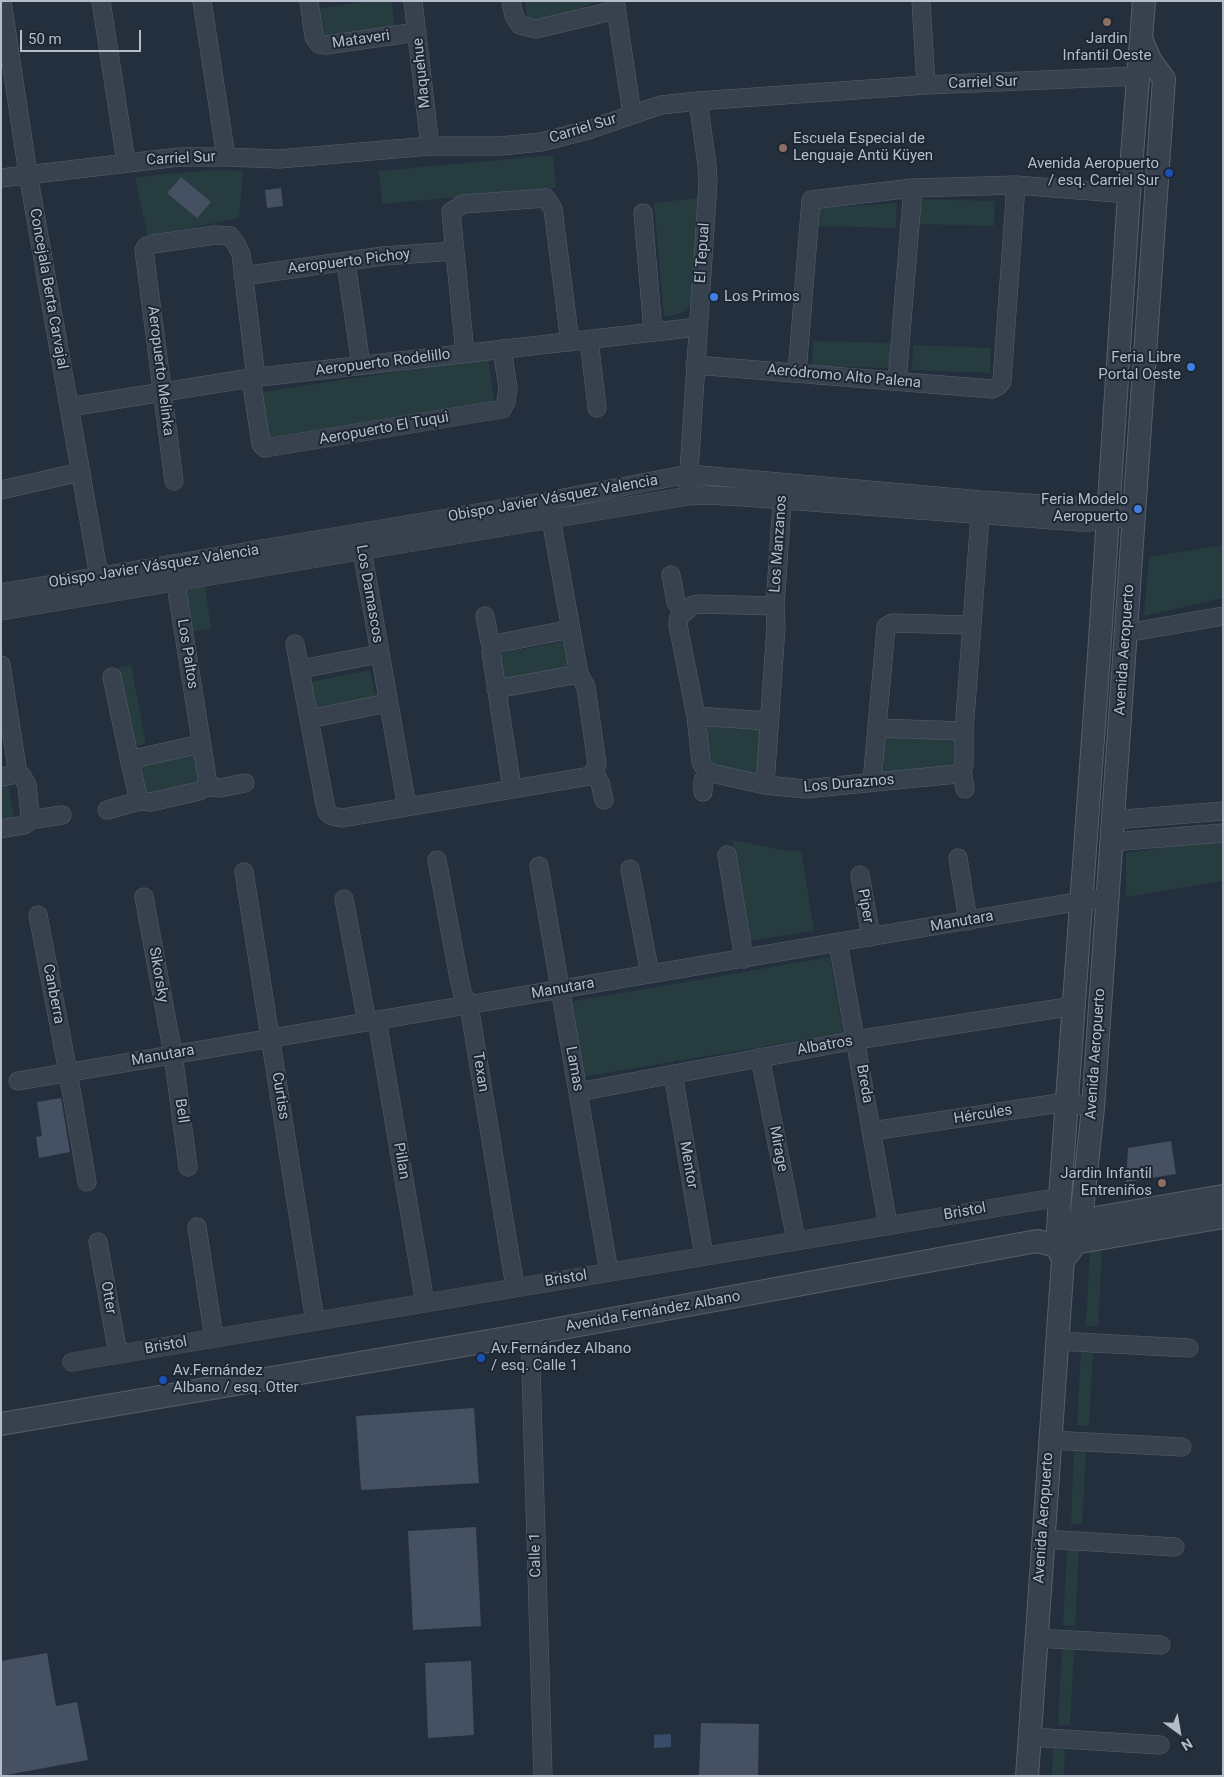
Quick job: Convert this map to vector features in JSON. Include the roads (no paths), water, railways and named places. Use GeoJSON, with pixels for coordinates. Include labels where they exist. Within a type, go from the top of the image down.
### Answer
{"type":"FeatureCollection","features":[{"type":"Feature","properties":{"kind":"street","name":"Concejala Berta Carvajal"},"geometry":{"type":"LineString","coordinates":[[2,1],[3,21],[28,174],[99,576]]}},
{"type":"Feature","properties":{"kind":"street"},"geometry":{"type":"LineString","coordinates":[[101,1],[126,162]]}},
{"type":"Feature","properties":{"kind":"street"},"geometry":{"type":"LineString","coordinates":[[202,1],[226,157]]}},
{"type":"Feature","properties":{"kind":"street","name":"Mataveri"},"geometry":{"type":"LineString","coordinates":[[309,1],[314,37],[320,44],[326,45],[417,32]]}},
{"type":"Feature","properties":{"kind":"street","name":"Maquehue"},"geometry":{"type":"LineString","coordinates":[[413,1],[430,146]]}},
{"type":"Feature","properties":{"kind":"street"},"geometry":{"type":"LineString","coordinates":[[511,1],[514,16],[520,26],[536,29],[616,5],[632,114]]}},
{"type":"Feature","properties":{"kind":"street"},"geometry":{"type":"LineString","coordinates":[[921,1],[926,85]]}},
{"type":"Feature","properties":{"kind":"street","name":"Avenida Aeropuerto"},"geometry":{"type":"LineString","coordinates":[[1027,1776],[1056,1341],[1058,1243],[1066,1102],[1144,1]]}},
{"type":"Feature","properties":{"kind":"street","name":"Avenida Aeropuerto"},"geometry":{"type":"LineString","coordinates":[[1058,1243],[1081,1220],[1093,1108],[1164,79],[1150,60],[1142,40]]}},
{"type":"Feature","properties":{"kind":"street","name":"Carriel Sur"},"geometry":{"type":"LineString","coordinates":[[1,178],[126,162],[179,158],[279,159],[430,146],[500,146],[541,142],[588,130],[662,105],[698,101],[926,85],[1139,76],[1164,79]]}},
{"type":"Feature","properties":{"kind":"street","name":"El Tepual"},"geometry":{"type":"LineString","coordinates":[[688,496],[708,182],[698,101]]}},
{"type":"Feature","properties":{"kind":"street"},"geometry":{"type":"LineString","coordinates":[[797,373],[811,200],[913,188],[1016,185],[1129,194]]}},
{"type":"Feature","properties":{"kind":"street","name":"Aeródromo Alto Palena"},"geometry":{"type":"LineString","coordinates":[[695,364],[992,389],[998,386],[1002,381],[1016,185]]}},
{"type":"Feature","properties":{"kind":"street"},"geometry":{"type":"LineString","coordinates":[[898,381],[913,188]]}},
{"type":"Feature","properties":{"kind":"street"},"geometry":{"type":"LineString","coordinates":[[465,353],[451,212],[463,204],[546,198],[553,209],[570,342]]}},
{"type":"Feature","properties":{"kind":"street"},"geometry":{"type":"LineString","coordinates":[[643,213],[653,332]]}},
{"type":"Feature","properties":{"kind":"street","name":"Aeropuerto Melinka"},"geometry":{"type":"LineString","coordinates":[[174,481],[144,250],[147,246],[215,235],[230,236],[241,254],[244,276]]}},
{"type":"Feature","properties":{"kind":"street","name":"Aeropuerto Pichoy"},"geometry":{"type":"LineString","coordinates":[[244,276],[346,263],[382,256],[455,251]]}},
{"type":"Feature","properties":{"kind":"street"},"geometry":{"type":"LineString","coordinates":[[346,263],[362,365]]}},
{"type":"Feature","properties":{"kind":"street"},"geometry":{"type":"LineString","coordinates":[[244,276],[253,378]]}},
{"type":"Feature","properties":{"kind":"street","name":"Aeropuerto Rodelillo"},"geometry":{"type":"LineString","coordinates":[[69,407],[253,378],[698,327]]}},
{"type":"Feature","properties":{"kind":"street"},"geometry":{"type":"LineString","coordinates":[[588,340],[597,408]]}},
{"type":"Feature","properties":{"kind":"street","name":"Aeropuerto El Tuqui"},"geometry":{"type":"LineString","coordinates":[[253,378],[261,444],[265,448],[502,409],[506,402],[508,388],[502,349]]}},
{"type":"Feature","properties":{"kind":"street"},"geometry":{"type":"LineString","coordinates":[[1,490],[81,472]]}},
{"type":"Feature","properties":{"kind":"street","name":"Obispo Javier Vásquez Valencia"},"geometry":{"type":"LineString","coordinates":[[1,611],[175,582],[548,501],[689,474],[783,491],[980,507],[1091,507],[1107,517],[1133,518]]}},
{"type":"Feature","properties":{"kind":"street","name":"Obispo Javier Vásquez Valencia"},"geometry":{"type":"LineString","coordinates":[[1,593],[172,564],[551,519],[688,496],[783,491]]}},
{"type":"Feature","properties":{"kind":"street","name":"Los Manzanos"},"geometry":{"type":"LineString","coordinates":[[765,784],[776,627],[774,606],[783,491]]}},
{"type":"Feature","properties":{"kind":"street"},"geometry":{"type":"LineString","coordinates":[[296,644],[324,804],[327,812],[332,816],[342,818],[590,776],[597,764],[586,687],[579,674],[548,501]]}},
{"type":"Feature","properties":{"kind":"street"},"geometry":{"type":"LineString","coordinates":[[965,789],[962,770],[964,765],[964,731],[980,507]]}},
{"type":"Feature","properties":{"kind":"street","name":"Los Damascos"},"geometry":{"type":"LineString","coordinates":[[360,542],[407,807]]}},
{"type":"Feature","properties":{"kind":"street","name":"Los Paltos"},"geometry":{"type":"LineString","coordinates":[[172,564],[208,778],[206,788]]}},
{"type":"Feature","properties":{"kind":"street"},"geometry":{"type":"LineString","coordinates":[[671,574],[676,602],[683,613],[678,625],[696,716],[701,762],[707,772],[703,781],[703,792]]}},
{"type":"Feature","properties":{"kind":"street","name":"Los Manzanos"},"geometry":{"type":"LineString","coordinates":[[683,613],[693,606],[701,604],[774,606]]}},
{"type":"Feature","properties":{"kind":"street"},"geometry":{"type":"LineString","coordinates":[[485,616],[490,642],[493,647]]}},
{"type":"Feature","properties":{"kind":"street"},"geometry":{"type":"LineString","coordinates":[[1126,633],[1223,616]]}},
{"type":"Feature","properties":{"kind":"street"},"geometry":{"type":"LineString","coordinates":[[872,782],[884,631],[888,624],[971,625]]}},
{"type":"Feature","properties":{"kind":"street"},"geometry":{"type":"LineString","coordinates":[[512,788],[491,652],[495,644],[571,630]]}},
{"type":"Feature","properties":{"kind":"street","name":"Los Damascos"},"geometry":{"type":"LineString","coordinates":[[301,669],[379,654]]}},
{"type":"Feature","properties":{"kind":"street"},"geometry":{"type":"LineString","coordinates":[[1,665],[10,775],[22,776],[27,785],[29,820]]}},
{"type":"Feature","properties":{"kind":"street"},"geometry":{"type":"LineString","coordinates":[[496,689],[579,674]]}},
{"type":"Feature","properties":{"kind":"street"},"geometry":{"type":"LineString","coordinates":[[112,678],[139,801]]}},
{"type":"Feature","properties":{"kind":"street"},"geometry":{"type":"LineString","coordinates":[[309,719],[388,703]]}},
{"type":"Feature","properties":{"kind":"street"},"geometry":{"type":"LineString","coordinates":[[696,716],[769,721]]}},
{"type":"Feature","properties":{"kind":"street"},"geometry":{"type":"LineString","coordinates":[[877,728],[964,731]]}},
{"type":"Feature","properties":{"kind":"street"},"geometry":{"type":"LineString","coordinates":[[130,762],[133,759],[201,744]]}},
{"type":"Feature","properties":{"kind":"street","name":"Los Duraznos"},"geometry":{"type":"LineString","coordinates":[[707,772],[765,784],[806,789],[957,774],[962,770]]}},
{"type":"Feature","properties":{"kind":"street"},"geometry":{"type":"LineString","coordinates":[[594,772],[600,783],[604,800]]}},
{"type":"Feature","properties":{"kind":"street"},"geometry":{"type":"LineString","coordinates":[[107,810],[139,801],[151,802],[206,788],[220,788],[244,782]]}},
{"type":"Feature","properties":{"kind":"street"},"geometry":{"type":"LineString","coordinates":[[1113,820],[1223,811]]}},
{"type":"Feature","properties":{"kind":"street"},"geometry":{"type":"LineString","coordinates":[[1,828],[24,825],[29,820],[62,815]]}},
{"type":"Feature","properties":{"kind":"street"},"geometry":{"type":"LineString","coordinates":[[1111,842],[1223,833]]}},
{"type":"Feature","properties":{"kind":"street"},"geometry":{"type":"LineString","coordinates":[[727,855],[744,958]]}},
{"type":"Feature","properties":{"kind":"street"},"geometry":{"type":"LineString","coordinates":[[958,858],[968,921]]}},
{"type":"Feature","properties":{"kind":"street","name":"Texan"},"geometry":{"type":"LineString","coordinates":[[437,860],[462,992],[469,1005],[515,1287]]}},
{"type":"Feature","properties":{"kind":"street","name":"Lamas"},"geometry":{"type":"LineString","coordinates":[[539,866],[609,1272]]}},
{"type":"Feature","properties":{"kind":"street"},"geometry":{"type":"LineString","coordinates":[[630,869],[650,974]]}},
{"type":"Feature","properties":{"kind":"street","name":"Curtiss"},"geometry":{"type":"LineString","coordinates":[[244,872],[315,1321]]}},
{"type":"Feature","properties":{"kind":"street","name":"Piper"},"geometry":{"type":"LineString","coordinates":[[860,874],[871,937]]}},
{"type":"Feature","properties":{"kind":"street","name":"Sikorsky"},"geometry":{"type":"LineString","coordinates":[[144,896],[173,1054]]}},
{"type":"Feature","properties":{"kind":"street","name":"Manutara"},"geometry":{"type":"LineString","coordinates":[[18,1081],[1107,898]]}},
{"type":"Feature","properties":{"kind":"street","name":"Pillan"},"geometry":{"type":"LineString","coordinates":[[344,899],[372,1021],[425,1303]]}},
{"type":"Feature","properties":{"kind":"street","name":"Canberra"},"geometry":{"type":"LineString","coordinates":[[38,915],[68,1072]]}},
{"type":"Feature","properties":{"kind":"street","name":"Breda"},"geometry":{"type":"LineString","coordinates":[[838,942],[888,1225]]}},
{"type":"Feature","properties":{"kind":"street","name":"Albatros"},"geometry":{"type":"LineString","coordinates":[[578,1092],[856,1040],[1074,1006]]}},
{"type":"Feature","properties":{"kind":"street","name":"Bell"},"geometry":{"type":"LineString","coordinates":[[173,1054],[188,1167]]}},
{"type":"Feature","properties":{"kind":"street","name":"Mirage"},"geometry":{"type":"LineString","coordinates":[[760,1057],[796,1240]]}},
{"type":"Feature","properties":{"kind":"street"},"geometry":{"type":"LineString","coordinates":[[68,1072],[87,1182]]}},
{"type":"Feature","properties":{"kind":"street","name":"Mentor"},"geometry":{"type":"LineString","coordinates":[[672,1074],[704,1256]]}},
{"type":"Feature","properties":{"kind":"street","name":"Hércules"},"geometry":{"type":"LineString","coordinates":[[872,1131],[1066,1102],[1093,1108]]}},
{"type":"Feature","properties":{"kind":"street"},"geometry":{"type":"LineString","coordinates":[[1081,1220],[1223,1196]]}},
{"type":"Feature","properties":{"kind":"street","name":"Bristol"},"geometry":{"type":"LineString","coordinates":[[72,1362],[1060,1197]]}},
{"type":"Feature","properties":{"kind":"street","name":"Avenida Fernández Albano"},"geometry":{"type":"LineString","coordinates":[[1,1424],[1058,1243],[1223,1217]]}},
{"type":"Feature","properties":{"kind":"street"},"geometry":{"type":"LineString","coordinates":[[197,1227],[214,1338]]}},
{"type":"Feature","properties":{"kind":"street","name":"Otter"},"geometry":{"type":"LineString","coordinates":[[98,1242],[118,1354]]}},
{"type":"Feature","properties":{"kind":"street","name":"Calle 1"},"geometry":{"type":"LineString","coordinates":[[530,1334],[543,1776]]}},
{"type":"Feature","properties":{"kind":"street"},"geometry":{"type":"LineString","coordinates":[[1056,1341],[1189,1348]]}},
{"type":"Feature","properties":{"kind":"street"},"geometry":{"type":"LineString","coordinates":[[1050,1440],[1182,1447]]}},
{"type":"Feature","properties":{"kind":"street"},"geometry":{"type":"LineString","coordinates":[[1043,1539],[1175,1548]]}},
{"type":"Feature","properties":{"kind":"street"},"geometry":{"type":"LineString","coordinates":[[1036,1638],[1161,1645]]}},
{"type":"Feature","properties":{"kind":"street"},"geometry":{"type":"LineString","coordinates":[[1030,1737],[1160,1745]]}},
{"type":"Feature","properties":{"kind":"water"},"geometry":{"type":"Polygon","coordinates":[[[671,1734],[671,1747],[654,1748],[654,1735],[671,1734]]]}},
{"type":"Feature","properties":{"kind":"place","name":"Jardin Infantil Oeste"},"geometry":{"type":"Point","coordinates":[1107,22]}},
{"type":"Feature","properties":{"kind":"place","name":"Escuela Especial de Lenguaje Antü Küyen"},"geometry":{"type":"Point","coordinates":[783,148]}},
{"type":"Feature","properties":{"kind":"place","name":"Avenida Aeropuerto / esq. Carriel Sur"},"geometry":{"type":"Point","coordinates":[1169,173]}},
{"type":"Feature","properties":{"kind":"place","name":"Los Primos"},"geometry":{"type":"Point","coordinates":[714,297]}},
{"type":"Feature","properties":{"kind":"place","name":"Feria Libre Portal Oeste"},"geometry":{"type":"Point","coordinates":[1191,367]}},
{"type":"Feature","properties":{"kind":"place","name":"Feria Modelo Aeropuerto"},"geometry":{"type":"Point","coordinates":[1138,509]}},
{"type":"Feature","properties":{"kind":"place","name":"Jardin Infantil Entreniños"},"geometry":{"type":"Point","coordinates":[1162,1183]}},
{"type":"Feature","properties":{"kind":"place","name":"Av.Fernández Albano / esq. Calle 1"},"geometry":{"type":"Point","coordinates":[481,1358]}},
{"type":"Feature","properties":{"kind":"place","name":"Av.Fernández Albano / esq. Otter"},"geometry":{"type":"Point","coordinates":[163,1380]}}]}
